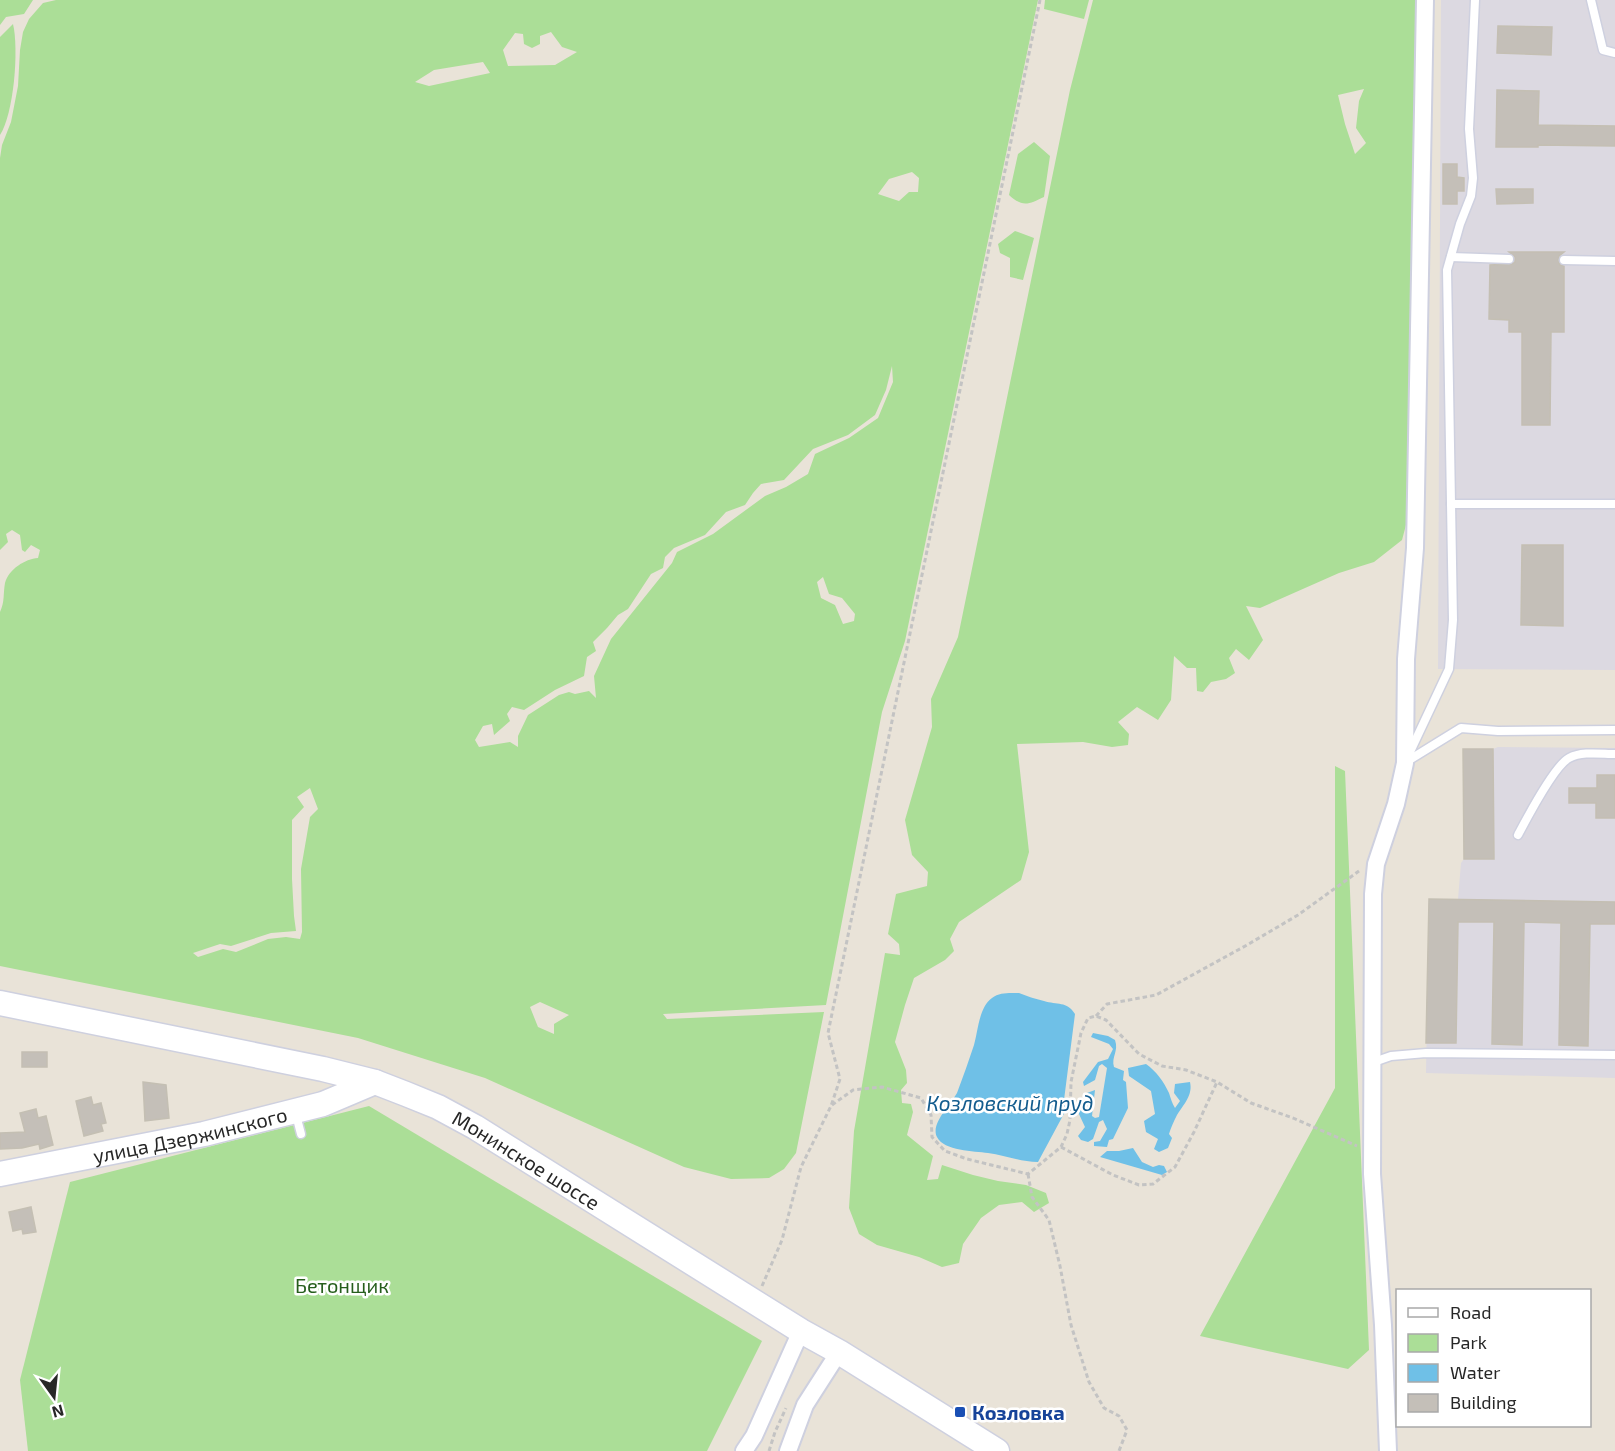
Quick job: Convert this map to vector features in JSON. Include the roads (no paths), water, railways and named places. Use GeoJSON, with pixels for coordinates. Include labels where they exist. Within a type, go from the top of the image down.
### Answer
{"type":"FeatureCollection","features":[{"type":"Feature","properties":{"kind":"main road","name":"Монинское шоссе"},"geometry":{"type":"LineString","coordinates":[[0,1004],[375,1082],[438,1107],[475,1127],[997,1451]]}},
{"type":"Feature","properties":{"kind":"main road"},"geometry":{"type":"LineString","coordinates":[[299,1118],[324,1094],[328,1085],[323,1070]]}},
{"type":"Feature","properties":{"kind":"main road","name":"улица Дзержинского"},"geometry":{"type":"LineString","coordinates":[[0,1174],[299,1118],[323,1104],[375,1082]]}},
{"type":"Feature","properties":{"kind":"street"},"geometry":{"type":"LineString","coordinates":[[1388,1451],[1372,1152],[1373,894],[1376,864],[1396,804],[1406,763],[1406,659],[1415,548],[1425,0]]}},
{"type":"Feature","properties":{"kind":"street"},"geometry":{"type":"LineString","coordinates":[[744,1451],[754,1436],[801,1331]]}},
{"type":"Feature","properties":{"kind":"street"},"geometry":{"type":"LineString","coordinates":[[788,1451],[805,1406],[838,1352]]}},
{"type":"Feature","properties":{"kind":"lane"},"geometry":{"type":"LineString","coordinates":[[1406,763],[1449,669],[1453,620],[1448,270],[1460,224],[1471,196],[1473,178],[1469,129],[1475,0]]}},
{"type":"Feature","properties":{"kind":"lane"},"geometry":{"type":"LineString","coordinates":[[1591,0],[1603,50],[1615,53]]}},
{"type":"Feature","properties":{"kind":"lane"},"geometry":{"type":"LineString","coordinates":[[1451,257],[1509,259]]}},
{"type":"Feature","properties":{"kind":"lane"},"geometry":{"type":"LineString","coordinates":[[1564,260],[1615,261]]}},
{"type":"Feature","properties":{"kind":"lane"},"geometry":{"type":"LineString","coordinates":[[1451,504],[1615,504]]}},
{"type":"Feature","properties":{"kind":"lane"},"geometry":{"type":"LineString","coordinates":[[1406,763],[1461,728],[1498,731],[1615,730]]}},
{"type":"Feature","properties":{"kind":"lane"},"geometry":{"type":"LineString","coordinates":[[1518,835],[1557,768],[1569,758],[1585,754],[1615,754]]}},
{"type":"Feature","properties":{"kind":"lane"},"geometry":{"type":"LineString","coordinates":[[1371,1063],[1391,1056],[1426,1053],[1615,1055]]}},
{"type":"Feature","properties":{"kind":"water","name":"Козловский пруд"},"geometry":{"type":"Polygon","coordinates":[[[1019,993],[1065,1005],[1075,1014],[1064,1100],[1067,1108],[1038,1162],[953,1148],[941,1142],[936,1132],[936,1126],[942,1114],[957,1093],[974,1045],[984,1007],[998,995],[1019,993]]]}},
{"type":"Feature","properties":{"kind":"water"},"geometry":{"type":"Polygon","coordinates":[[[1093,1033],[1115,1040],[1114,1067],[1124,1071],[1123,1080],[1126,1082],[1128,1108],[1107,1147],[1094,1146],[1094,1142],[1100,1141],[1107,1129],[1103,1120],[1099,1122],[1093,1139],[1088,1142],[1081,1140],[1078,1136],[1085,1127],[1078,1112],[1086,1104],[1087,1093],[1095,1090],[1092,1116],[1099,1117],[1107,1068],[1102,1064],[1099,1066],[1095,1080],[1084,1086],[1083,1082],[1098,1062],[1108,1059],[1113,1049],[1109,1044],[1091,1037],[1093,1033]]]}},
{"type":"Feature","properties":{"kind":"water"},"geometry":{"type":"Polygon","coordinates":[[[1146,1064],[1162,1081],[1175,1108],[1180,1101],[1174,1093],[1175,1084],[1190,1082],[1191,1087],[1170,1131],[1172,1138],[1168,1148],[1159,1152],[1154,1149],[1158,1139],[1146,1132],[1144,1121],[1155,1114],[1151,1091],[1129,1076],[1128,1068],[1146,1064]]]}},
{"type":"Feature","properties":{"kind":"water"},"geometry":{"type":"Polygon","coordinates":[[[1133,1148],[1142,1162],[1153,1167],[1164,1166],[1167,1172],[1162,1175],[1100,1157],[1107,1151],[1133,1148]]]}},
{"type":"Feature","properties":{"kind":"place","name":"Козловка"},"geometry":{"type":"Point","coordinates":[960,1412]}},
{"type":"Feature","properties":{"kind":"park label","name":"Бетонщик"},"geometry":{"type":"Point","coordinates":[342,1285]}}]}
